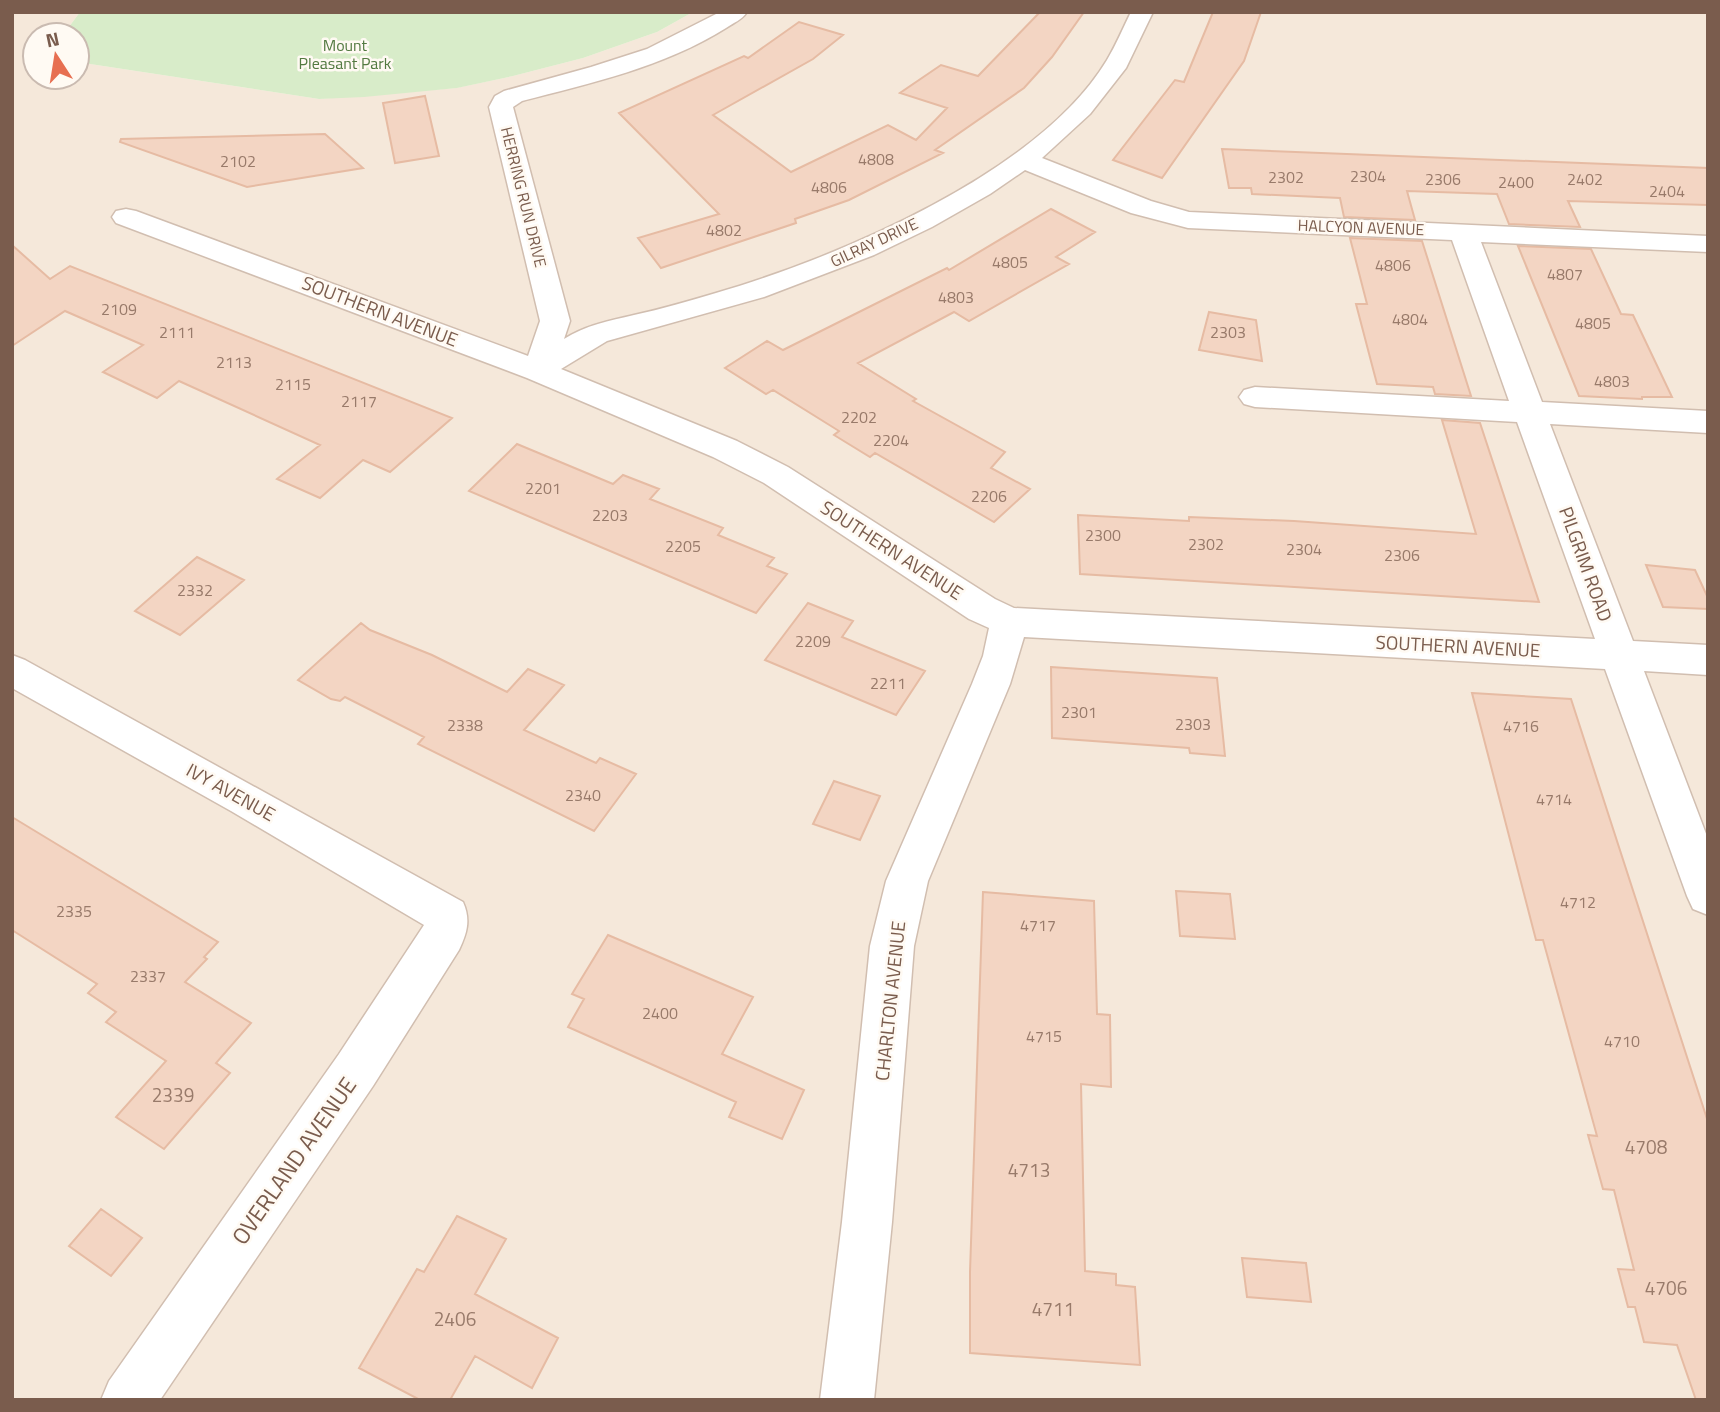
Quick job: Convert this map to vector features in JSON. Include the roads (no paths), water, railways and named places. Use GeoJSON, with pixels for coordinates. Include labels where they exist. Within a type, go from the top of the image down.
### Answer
{"type":"FeatureCollection","features":[{"type":"Feature","properties":{"kind":"street","name":"HERRING RUN DRIVE"},"geometry":{"type":"LineString","coordinates":[[538,371],[555,321],[501,107],[504,101],[513,96],[601,74],[657,54],[717,25],[736,12]]}},
{"type":"Feature","properties":{"kind":"street","name":"GILRAY DRIVE"},"geometry":{"type":"LineString","coordinates":[[538,371],[595,335],[756,290],[853,253],[950,205],[1024,160],[1052,138],[1109,78],[1124,55],[1142,12]]}},
{"type":"Feature","properties":{"kind":"street","name":"HALCYON AVENUE"},"geometry":{"type":"LineString","coordinates":[[1024,160],[1140,207],[1188,220],[1708,244]]}},
{"type":"Feature","properties":{"kind":"street","name":"SOUTHERN AVENUE"},"geometry":{"type":"LineString","coordinates":[[126,216],[538,371],[725,449],[776,475],[982,609],[1009,622],[1708,660]]}},
{"type":"Feature","properties":{"kind":"street","name":"PILGRIM ROAD"},"geometry":{"type":"LineString","coordinates":[[1463,232],[1708,896]]}},
{"type":"Feature","properties":{"kind":"street"},"geometry":{"type":"LineString","coordinates":[[1255,397],[1708,422]]}},
{"type":"Feature","properties":{"kind":"street","name":"CHARLTON AVENUE"},"geometry":{"type":"LineString","coordinates":[[847,1400],[867,1222],[892,946],[907,881],[995,674],[1009,622]]}},
{"type":"Feature","properties":{"kind":"street","name":"IVY AVENUE"},"geometry":{"type":"LineString","coordinates":[[12,670],[245,799],[448,916]]}},
{"type":"Feature","properties":{"kind":"street","name":"OVERLAND AVENUE"},"geometry":{"type":"LineString","coordinates":[[128,1400],[356,1070],[444,936],[448,916]]}},
{"type":"Feature","properties":{"kind":"park label","name":"Mount Pleasant Park"},"geometry":{"type":"Point","coordinates":[345,54]}}]}
